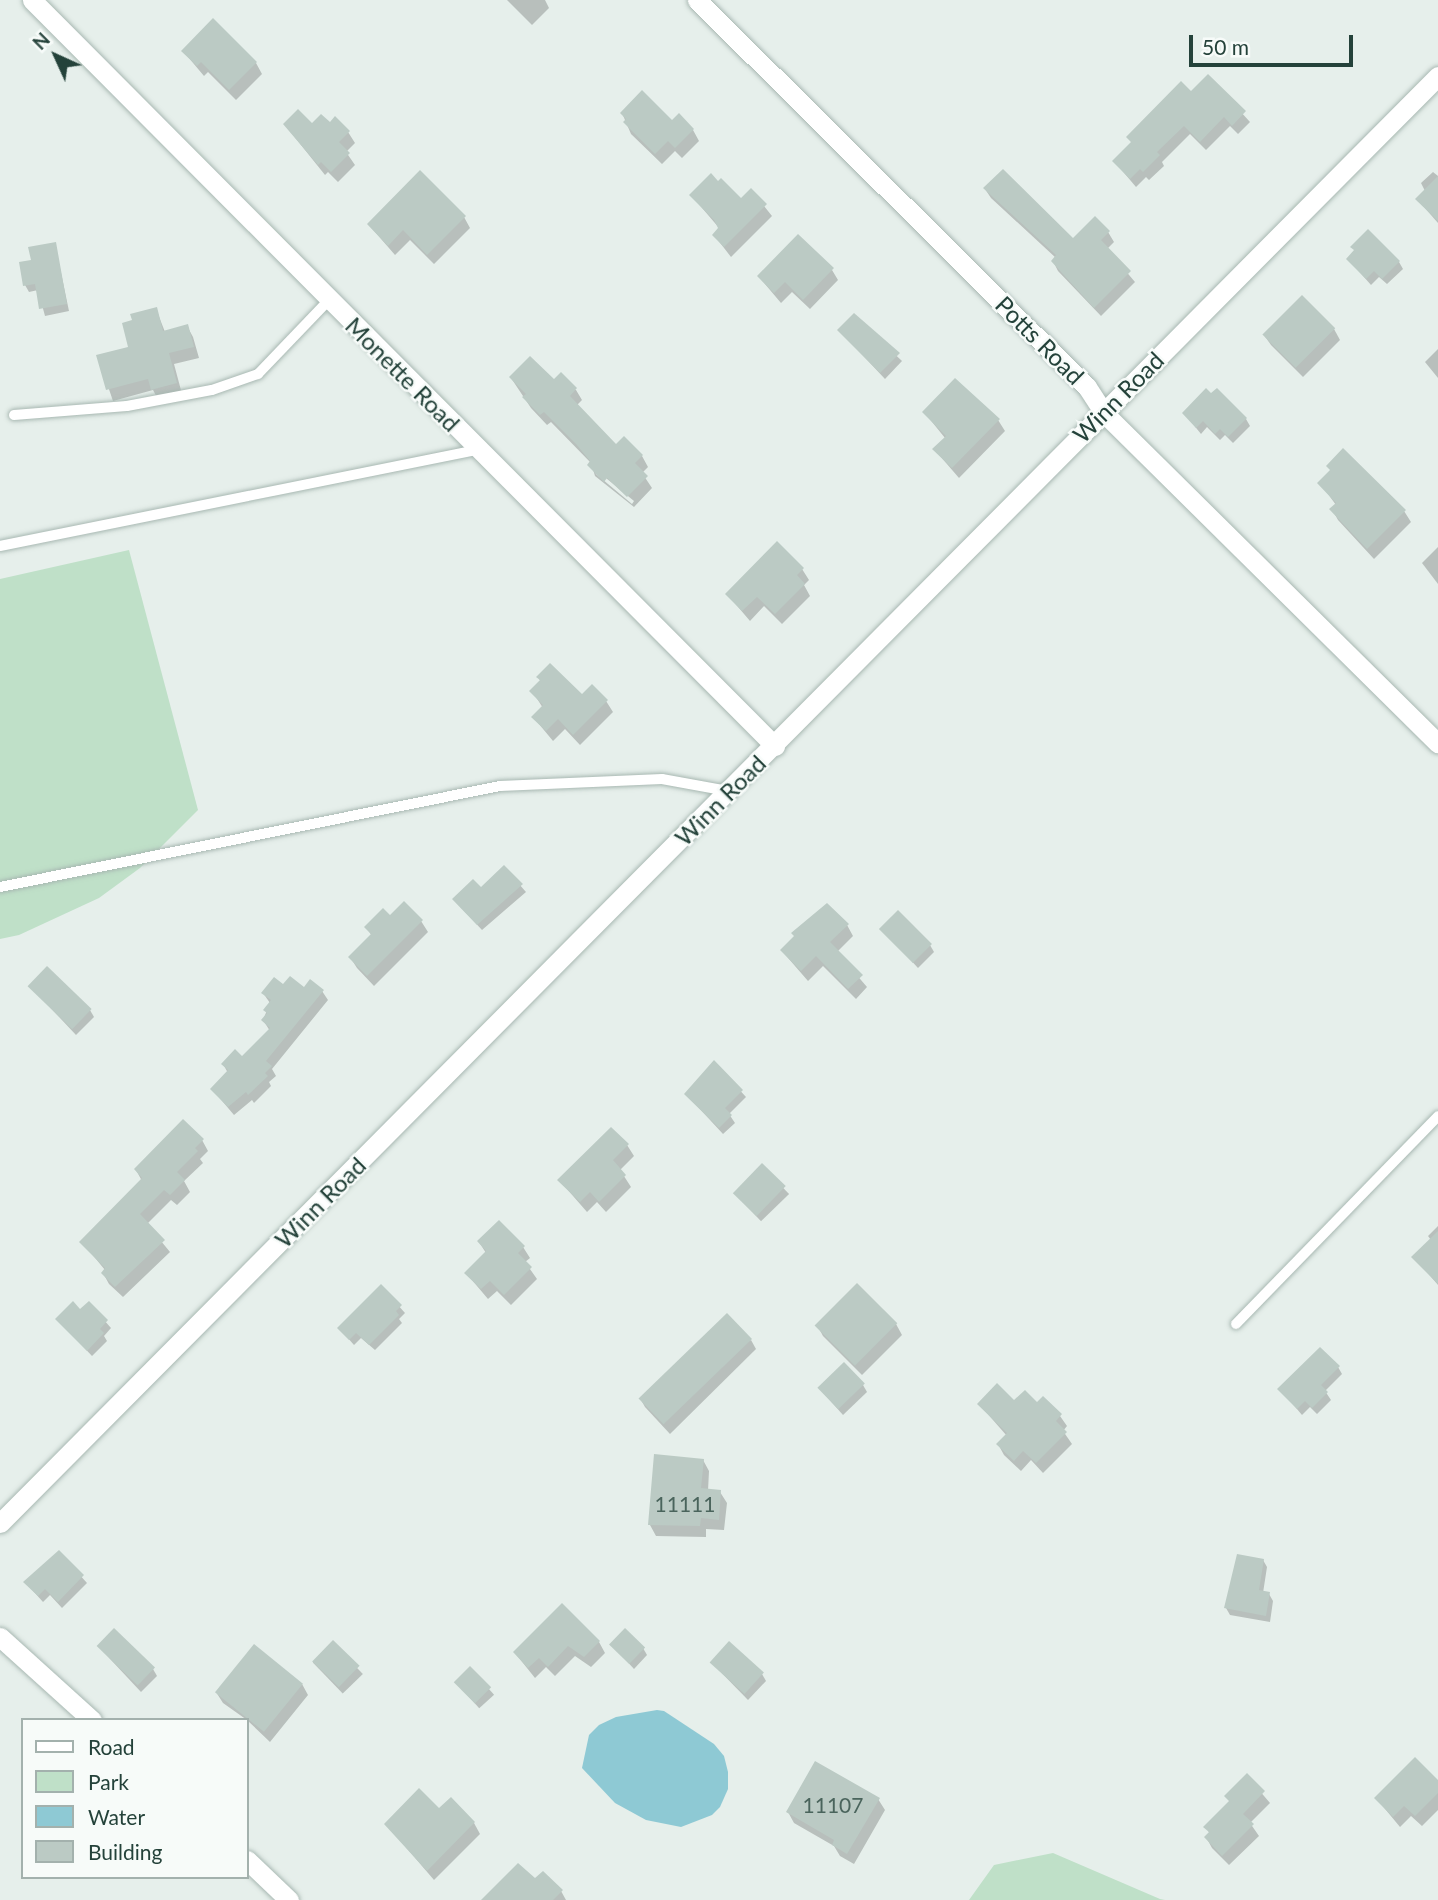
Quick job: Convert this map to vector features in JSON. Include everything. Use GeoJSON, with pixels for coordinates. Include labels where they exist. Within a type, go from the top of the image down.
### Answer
{"type":"FeatureCollection","features":[{"type":"Feature","properties":{"kind":"street","name":"Monette Road"},"geometry":{"type":"LineString","coordinates":[[32,0],[775,746]]}},
{"type":"Feature","properties":{"kind":"street","name":"Potts Road"},"geometry":{"type":"LineString","coordinates":[[697,0],[1087,387],[1103,412],[1438,743]]}},
{"type":"Feature","properties":{"kind":"street","name":"Winn Road"},"geometry":{"type":"LineString","coordinates":[[0,1523],[1438,76]]}},
{"type":"Feature","properties":{"kind":"street"},"geometry":{"type":"LineString","coordinates":[[0,1637],[90,1718]]}},
{"type":"Feature","properties":{"kind":"street"},"geometry":{"type":"LineString","coordinates":[[248,1861],[289,1900]]}},
{"type":"Feature","properties":{"kind":"lane"},"geometry":{"type":"LineString","coordinates":[[14,415],[127,406],[212,390],[258,373],[329,300]]}},
{"type":"Feature","properties":{"kind":"lane"},"geometry":{"type":"LineString","coordinates":[[0,546],[478,450]]}},
{"type":"Feature","properties":{"kind":"lane"},"geometry":{"type":"LineString","coordinates":[[0,887],[500,786],[662,779],[729,792]]}},
{"type":"Feature","properties":{"kind":"lane"},"geometry":{"type":"LineString","coordinates":[[1236,1324],[1438,1116]]}},
{"type":"Feature","properties":{"kind":"green space"},"geometry":{"type":"Polygon","coordinates":[[[129,550],[198,810],[140,868],[99,898],[19,935],[0,939],[0,579],[129,550]]]}},
{"type":"Feature","properties":{"kind":"green space"},"geometry":{"type":"Polygon","coordinates":[[[1053,1853],[1165,1900],[969,1900],[994,1865],[1053,1853]]]}},
{"type":"Feature","properties":{"kind":"water"},"geometry":{"type":"Polygon","coordinates":[[[664,1711],[714,1744],[724,1756],[728,1772],[728,1789],[720,1807],[712,1815],[681,1827],[646,1820],[615,1803],[582,1768],[589,1735],[599,1725],[616,1717],[664,1711]]]}},
{"type":"Feature","properties":{"kind":"building"},"geometry":{"type":"Polygon","coordinates":[[[213,18],[257,62],[229,90],[201,62],[197,66],[181,51],[213,18]]]}},
{"type":"Feature","properties":{"kind":"building"},"geometry":{"type":"Polygon","coordinates":[[[1208,74],[1246,111],[1232,126],[1224,117],[1200,142],[1184,126],[1157,152],[1160,155],[1143,172],[1140,169],[1130,179],[1112,161],[1131,142],[1126,137],[1181,81],[1191,91],[1208,74]]]}},
{"type":"Feature","properties":{"kind":"building"},"geometry":{"type":"Polygon","coordinates":[[[642,90],[672,120],[679,113],[694,129],[675,148],[668,141],[655,154],[623,122],[626,119],[620,113],[642,90]]]}},
{"type":"Feature","properties":{"kind":"building"},"geometry":{"type":"Polygon","coordinates":[[[298,109],[312,123],[321,114],[330,122],[335,116],[350,131],[339,142],[350,153],[331,172],[321,162],[318,165],[283,124],[298,109]]]}},
{"type":"Feature","properties":{"kind":"building"},"geometry":{"type":"Polygon","coordinates":[[[1003,169],[1073,238],[1095,216],[1110,231],[1101,240],[1131,271],[1094,308],[1051,261],[1056,255],[983,188],[1003,169]]]}},
{"type":"Feature","properties":{"kind":"building"},"geometry":{"type":"Polygon","coordinates":[[[420,170],[466,216],[427,255],[403,230],[388,246],[367,224],[420,170]]]}},
{"type":"Feature","properties":{"kind":"building"},"geometry":{"type":"Polygon","coordinates":[[[711,173],[718,181],[721,178],[741,198],[751,188],[767,204],[724,247],[712,235],[718,228],[714,220],[689,195],[711,173]]]}},
{"type":"Feature","properties":{"kind":"building"},"geometry":{"type":"Polygon","coordinates":[[[1438,176],[1438,221],[1415,199],[1438,176]]]}},
{"type":"Feature","properties":{"kind":"building"},"geometry":{"type":"Polygon","coordinates":[[[1368,229],[1400,261],[1382,279],[1374,271],[1366,279],[1346,259],[1354,250],[1350,247],[1368,229]]]}},
{"type":"Feature","properties":{"kind":"building"},"geometry":{"type":"Polygon","coordinates":[[[798,234],[834,268],[803,300],[785,282],[774,293],[757,276],[798,234]]]}},
{"type":"Feature","properties":{"kind":"building"},"geometry":{"type":"Polygon","coordinates":[[[56,242],[67,304],[39,309],[35,284],[23,286],[19,262],[31,260],[28,247],[56,242]]]}},
{"type":"Feature","properties":{"kind":"building"},"geometry":{"type":"Polygon","coordinates":[[[1302,295],[1335,328],[1296,368],[1262,335],[1302,295]]]}},
{"type":"Feature","properties":{"kind":"building"},"geometry":{"type":"Polygon","coordinates":[[[157,307],[163,331],[188,324],[194,347],[169,353],[177,383],[151,390],[148,379],[106,390],[96,355],[128,347],[122,323],[132,320],[130,314],[157,307]]]}},
{"type":"Feature","properties":{"kind":"building"},"geometry":{"type":"Polygon","coordinates":[[[854,313],[900,353],[880,373],[837,330],[854,313]]]}},
{"type":"Feature","properties":{"kind":"building"},"geometry":{"type":"Polygon","coordinates":[[[530,356],[554,379],[561,372],[577,388],[570,396],[616,444],[624,436],[643,455],[635,463],[648,476],[627,497],[607,478],[604,482],[587,465],[590,461],[576,444],[544,412],[540,415],[522,397],[526,394],[509,377],[530,356]]]}},
{"type":"Feature","properties":{"kind":"building"},"geometry":{"type":"Polygon","coordinates":[[[955,378],[1000,419],[952,468],[932,449],[946,436],[922,412],[955,378]]]}},
{"type":"Feature","properties":{"kind":"building"},"geometry":{"type":"Polygon","coordinates":[[[1206,388],[1211,393],[1217,388],[1247,418],[1228,437],[1220,429],[1215,434],[1203,421],[1196,428],[1182,413],[1206,388]]]}},
{"type":"Feature","properties":{"kind":"building"},"geometry":{"type":"Polygon","coordinates":[[[1343,448],[1406,510],[1367,549],[1329,509],[1336,503],[1317,483],[1330,470],[1326,466],[1343,448]]]}},
{"type":"Feature","properties":{"kind":"building"},"geometry":{"type":"Polygon","coordinates":[[[777,541],[804,568],[797,575],[805,584],[775,614],[757,597],[742,611],[725,594],[777,541]]]}},
{"type":"Feature","properties":{"kind":"building"},"geometry":{"type":"Polygon","coordinates":[[[550,663],[582,694],[592,684],[608,700],[573,735],[558,719],[546,731],[531,717],[543,705],[529,691],[540,680],[536,677],[550,663]]]}},
{"type":"Feature","properties":{"kind":"building"},"geometry":{"type":"Polygon","coordinates":[[[504,865],[523,884],[477,925],[452,899],[473,879],[481,887],[504,865]]]}},
{"type":"Feature","properties":{"kind":"building"},"geometry":{"type":"Polygon","coordinates":[[[404,901],[423,920],[367,976],[348,957],[371,934],[364,927],[383,908],[390,915],[404,901]]]}},
{"type":"Feature","properties":{"kind":"building"},"geometry":{"type":"Polygon","coordinates":[[[827,903],[849,924],[830,942],[863,975],[848,989],[816,956],[801,971],[780,950],[794,936],[791,933],[827,903]]]}},
{"type":"Feature","properties":{"kind":"building"},"geometry":{"type":"Polygon","coordinates":[[[898,910],[932,944],[913,963],[879,929],[898,910]]]}},
{"type":"Feature","properties":{"kind":"building"},"geometry":{"type":"Polygon","coordinates":[[[47,966],[92,1009],[72,1029],[28,986],[47,966]]]}},
{"type":"Feature","properties":{"kind":"building"},"geometry":{"type":"Polygon","coordinates":[[[290,976],[304,987],[310,979],[324,990],[266,1061],[272,1066],[265,1073],[268,1076],[248,1095],[246,1092],[228,1107],[210,1089],[228,1070],[221,1064],[235,1049],[242,1056],[270,1028],[261,1020],[267,1013],[263,1010],[271,1000],[261,993],[274,977],[283,984],[290,976]]]}},
{"type":"Feature","properties":{"kind":"building"},"geometry":{"type":"Polygon","coordinates":[[[714,1060],[743,1090],[725,1108],[732,1115],[719,1128],[684,1094],[714,1060]]]}},
{"type":"Feature","properties":{"kind":"building"},"geometry":{"type":"Polygon","coordinates":[[[183,1119],[204,1139],[195,1148],[198,1151],[177,1172],[185,1180],[170,1195],[164,1190],[140,1214],[165,1240],[115,1287],[101,1273],[105,1268],[79,1242],[142,1178],[134,1169],[183,1119]]]}},
{"type":"Feature","properties":{"kind":"building"},"geometry":{"type":"Polygon","coordinates":[[[611,1127],[629,1144],[613,1160],[626,1175],[599,1202],[590,1192],[580,1202],[557,1180],[611,1127]]]}},
{"type":"Feature","properties":{"kind":"building"},"geometry":{"type":"Polygon","coordinates":[[[762,1163],[786,1186],[757,1216],[733,1193],[762,1163]]]}},
{"type":"Feature","properties":{"kind":"building"},"geometry":{"type":"Polygon","coordinates":[[[499,1220],[525,1246],[518,1253],[532,1267],[504,1295],[490,1281],[481,1289],[464,1273],[486,1251],[477,1241],[499,1220]]]}},
{"type":"Feature","properties":{"kind":"building"},"geometry":{"type":"Polygon","coordinates":[[[1438,1231],[1438,1284],[1411,1257],[1438,1231]]]}},
{"type":"Feature","properties":{"kind":"building"},"geometry":{"type":"Polygon","coordinates":[[[857,1283],[897,1323],[855,1366],[815,1325],[857,1283]]]}},
{"type":"Feature","properties":{"kind":"building"},"geometry":{"type":"Polygon","coordinates":[[[381,1284],[402,1305],[396,1311],[399,1315],[369,1345],[356,1333],[349,1340],[337,1328],[381,1284]]]}},
{"type":"Feature","properties":{"kind":"building"},"geometry":{"type":"Polygon","coordinates":[[[73,1301],[80,1309],[89,1301],[108,1320],[100,1329],[104,1333],[87,1351],[55,1319],[73,1301]]]}},
{"type":"Feature","properties":{"kind":"building"},"geometry":{"type":"Polygon","coordinates":[[[727,1313],[752,1339],[664,1424],[639,1398],[727,1313]]]}},
{"type":"Feature","properties":{"kind":"building"},"geometry":{"type":"Polygon","coordinates":[[[1320,1347],[1340,1366],[1321,1385],[1328,1392],[1312,1408],[1305,1401],[1297,1409],[1277,1389],[1320,1347]]]}},
{"type":"Feature","properties":{"kind":"building"},"geometry":{"type":"Polygon","coordinates":[[[844,1362],[865,1384],[838,1409],[817,1388],[844,1362]]]}},
{"type":"Feature","properties":{"kind":"building"},"geometry":{"type":"Polygon","coordinates":[[[997,1383],[1014,1400],[1025,1390],[1037,1402],[1043,1396],[1062,1414],[1056,1421],[1067,1432],[1036,1463],[1023,1451],[1014,1461],[996,1444],[1007,1433],[977,1404],[997,1383]]]}},
{"type":"Feature","properties":{"kind":"building"},"geometry":{"type":"Polygon","coordinates":[[[654,1454],[704,1459],[701,1488],[721,1490],[719,1520],[701,1518],[700,1526],[648,1525],[654,1454]]]}},
{"type":"Feature","properties":{"kind":"building"},"geometry":{"type":"Polygon","coordinates":[[[59,1550],[84,1575],[58,1602],[45,1589],[38,1596],[23,1582],[59,1550]]]}},
{"type":"Feature","properties":{"kind":"building"},"geometry":{"type":"Polygon","coordinates":[[[1237,1554],[1264,1559],[1259,1590],[1270,1592],[1266,1616],[1224,1608],[1237,1554]]]}},
{"type":"Feature","properties":{"kind":"building"},"geometry":{"type":"Polygon","coordinates":[[[562,1603],[600,1641],[584,1657],[568,1646],[548,1667],[539,1658],[528,1668],[513,1652],[562,1603]]]}},
{"type":"Feature","properties":{"kind":"building"},"geometry":{"type":"Polygon","coordinates":[[[114,1628],[155,1668],[138,1686],[97,1646],[114,1628]]]}},
{"type":"Feature","properties":{"kind":"building"},"geometry":{"type":"Polygon","coordinates":[[[625,1628],[645,1647],[629,1664],[609,1645],[625,1628]]]}},
{"type":"Feature","properties":{"kind":"building"},"geometry":{"type":"Polygon","coordinates":[[[333,1640],[360,1666],[339,1687],[312,1662],[333,1640]]]}},
{"type":"Feature","properties":{"kind":"building"},"geometry":{"type":"Polygon","coordinates":[[[729,1641],[764,1672],[745,1694],[710,1663],[729,1641]]]}},
{"type":"Feature","properties":{"kind":"building"},"geometry":{"type":"Polygon","coordinates":[[[254,1644],[303,1684],[264,1732],[215,1692],[254,1644]]]}},
{"type":"Feature","properties":{"kind":"building"},"geometry":{"type":"Polygon","coordinates":[[[470,1666],[491,1687],[475,1703],[454,1682],[470,1666]]]}},
{"type":"Feature","properties":{"kind":"building"},"geometry":{"type":"Polygon","coordinates":[[[1415,1757],[1438,1780],[1438,1793],[1415,1816],[1404,1806],[1393,1817],[1374,1798],[1415,1757]]]}},
{"type":"Feature","properties":{"kind":"building"},"geometry":{"type":"Polygon","coordinates":[[[815,1761],[880,1798],[847,1854],[832,1845],[834,1840],[786,1812],[815,1761]]]}},
{"type":"Feature","properties":{"kind":"building"},"geometry":{"type":"Polygon","coordinates":[[[1247,1773],[1265,1791],[1243,1814],[1254,1824],[1222,1856],[1204,1837],[1209,1832],[1203,1827],[1229,1801],[1224,1796],[1247,1773]]]}},
{"type":"Feature","properties":{"kind":"building"},"geometry":{"type":"Polygon","coordinates":[[[419,1788],[439,1808],[451,1797],[475,1822],[427,1871],[384,1824],[419,1788]]]}},
{"type":"Feature","properties":{"kind":"building"},"geometry":{"type":"Polygon","coordinates":[[[518,1863],[535,1878],[543,1871],[563,1890],[553,1900],[481,1900],[518,1863]]]}}]}
